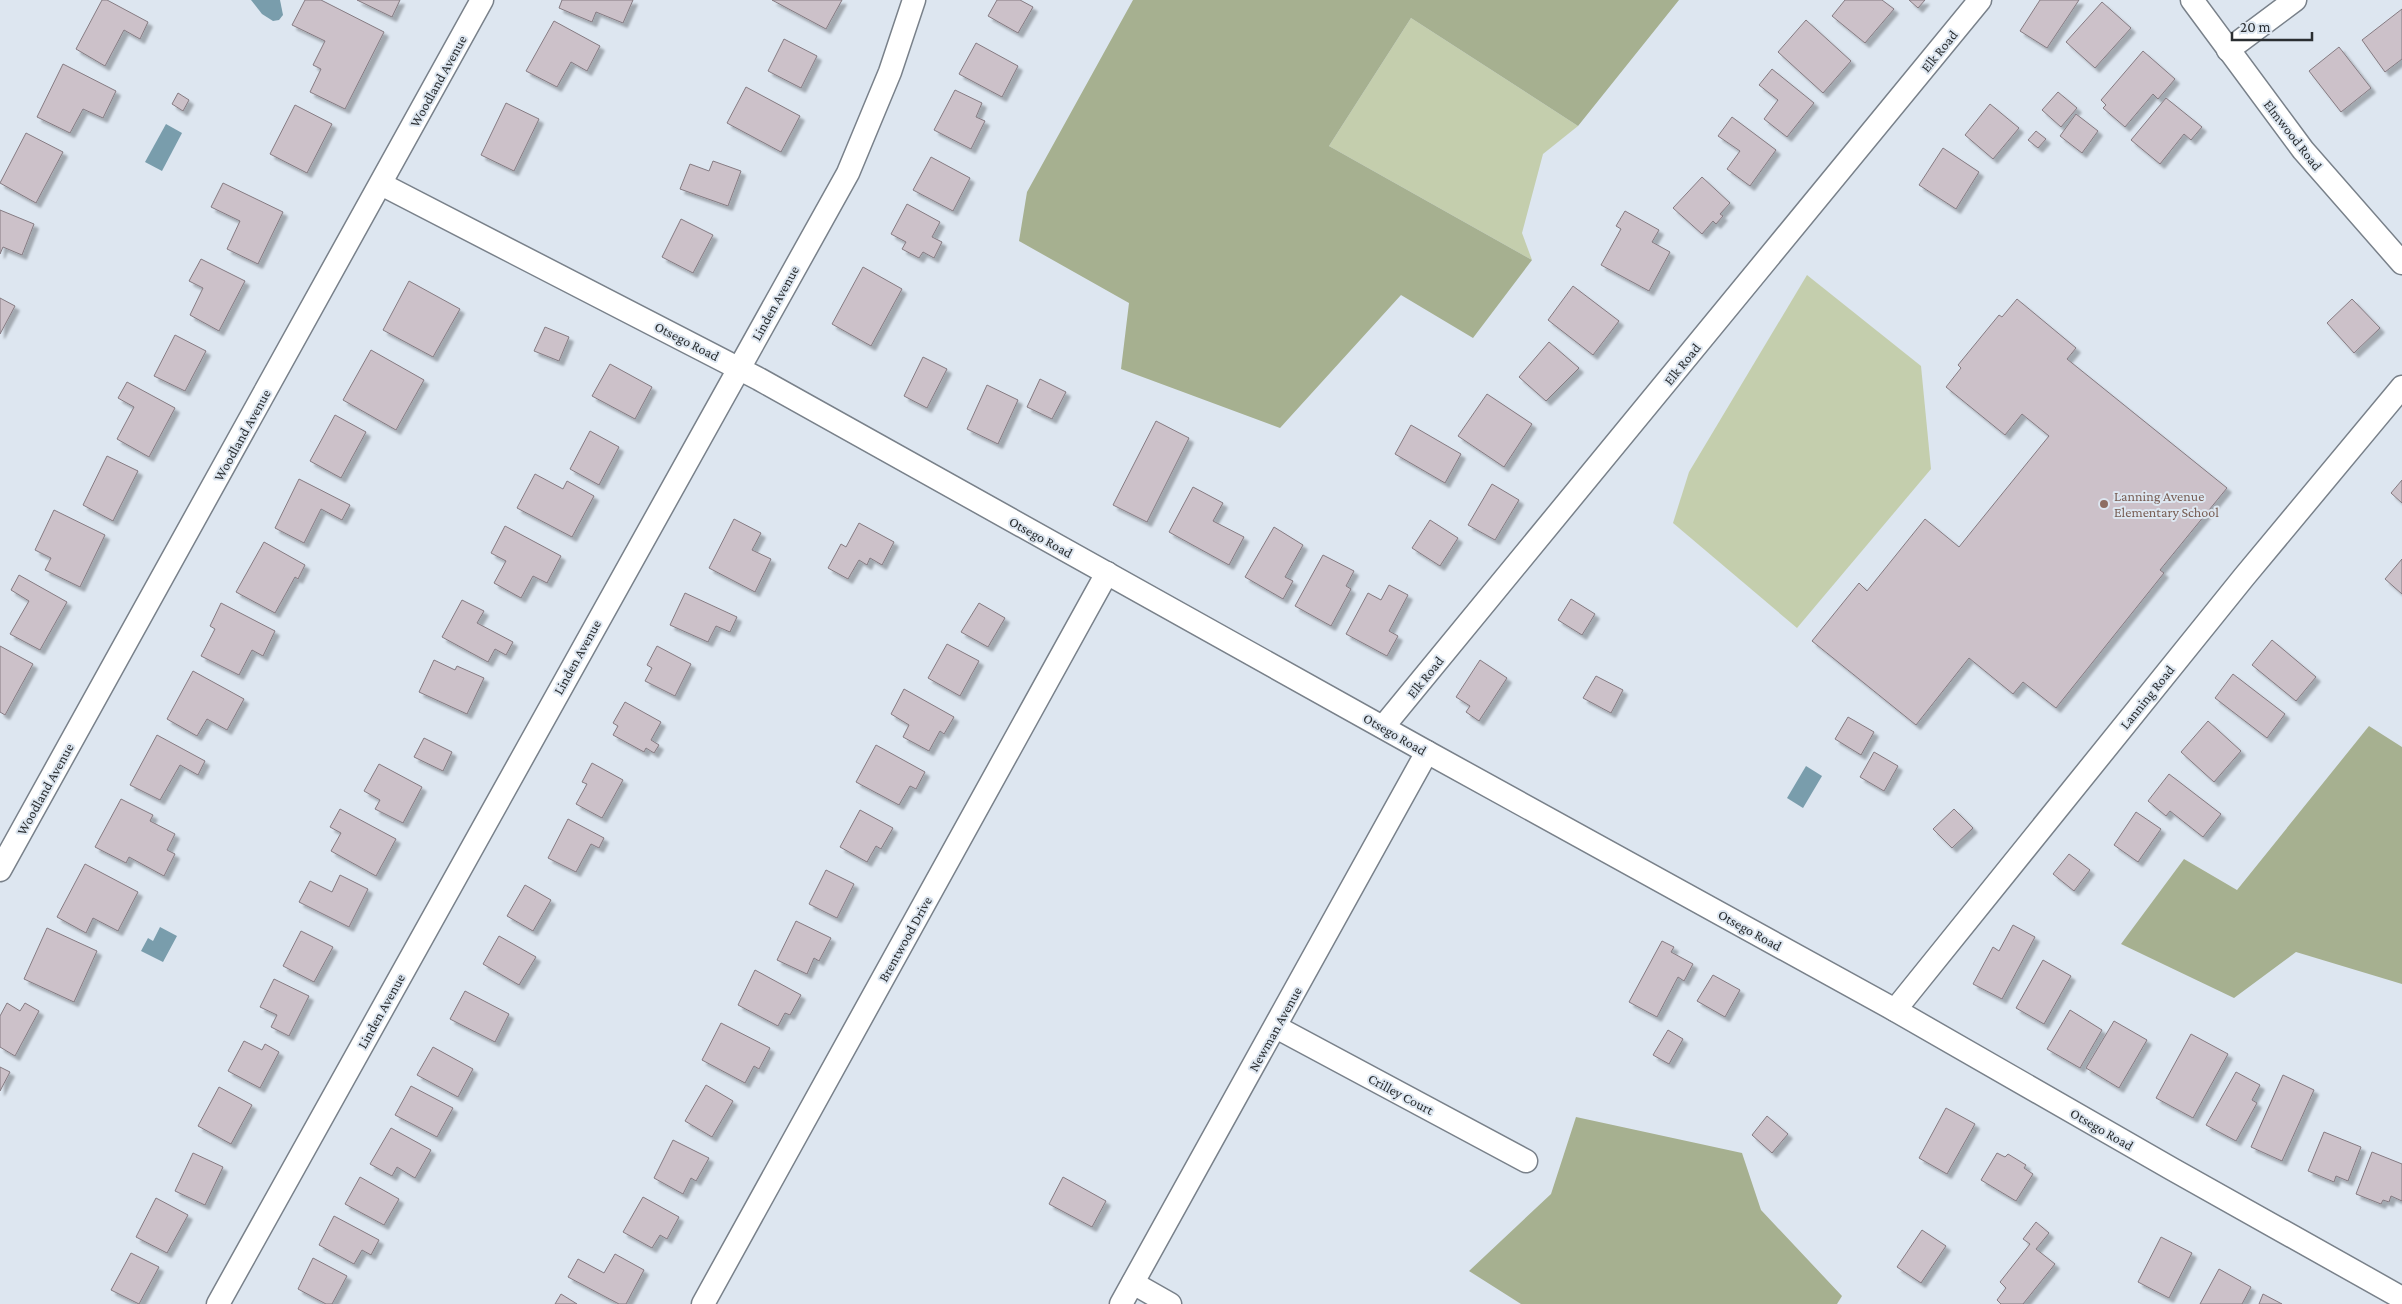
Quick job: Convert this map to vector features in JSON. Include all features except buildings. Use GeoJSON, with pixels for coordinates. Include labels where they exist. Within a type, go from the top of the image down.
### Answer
{"type":"FeatureCollection","features":[{"type":"Feature","properties":{"kind":"street","name":"Woodland Avenue"},"geometry":{"type":"LineString","coordinates":[[0,870],[482,0]]}},
{"type":"Feature","properties":{"kind":"street","name":"Linden Avenue"},"geometry":{"type":"LineString","coordinates":[[218,1304],[848,173],[890,72],[914,0]]}},
{"type":"Feature","properties":{"kind":"street","name":"Elk Road"},"geometry":{"type":"LineString","coordinates":[[1383,727],[1980,0]]}},
{"type":"Feature","properties":{"kind":"street","name":"Elmwood Road"},"geometry":{"type":"LineString","coordinates":[[2192,0],[2303,150],[2347,203],[2402,263]]}},
{"type":"Feature","properties":{"kind":"street"},"geometry":{"type":"LineString","coordinates":[[2228,50],[2295,0]]}},
{"type":"Feature","properties":{"kind":"street","name":"Otsego Road"},"geometry":{"type":"LineString","coordinates":[[381,184],[738,368],[1895,1010],[2402,1298]]}},
{"type":"Feature","properties":{"kind":"street","name":"Lanning Road"},"geometry":{"type":"LineString","coordinates":[[1895,1010],[2244,577],[2402,387]]}},
{"type":"Feature","properties":{"kind":"street","name":"Brentwood Drive"},"geometry":{"type":"LineString","coordinates":[[702,1304],[1107,574]]}},
{"type":"Feature","properties":{"kind":"street","name":"Newman Avenue"},"geometry":{"type":"LineString","coordinates":[[1121,1304],[1427,752]]}},
{"type":"Feature","properties":{"kind":"street","name":"Crilley Court"},"geometry":{"type":"LineString","coordinates":[[1276,1027],[1526,1161]]}},
{"type":"Feature","properties":{"kind":"street"},"geometry":{"type":"LineString","coordinates":[[1133,1283],[1170,1304]]}},
{"type":"Feature","properties":{"kind":"green space"},"geometry":{"type":"Polygon","coordinates":[[[1133,0],[1679,0],[1578,126],[1411,18],[1329,146],[1532,260],[1473,338],[1401,295],[1280,428],[1121,369],[1129,303],[1019,241],[1027,192],[1133,0]]]}},
{"type":"Feature","properties":{"kind":"green space"},"geometry":{"type":"Polygon","coordinates":[[[1411,18],[1578,126],[1543,154],[1522,233],[1532,260],[1329,146],[1411,18]]]}},
{"type":"Feature","properties":{"kind":"green space"},"geometry":{"type":"Polygon","coordinates":[[[1807,275],[1921,366],[1931,469],[1797,628],[1673,523],[1689,472],[1807,275]]]}},
{"type":"Feature","properties":{"kind":"green space"},"geometry":{"type":"Polygon","coordinates":[[[2369,726],[2402,747],[2402,984],[2296,952],[2234,998],[2121,944],[2184,859],[2237,890],[2369,726]]]}},
{"type":"Feature","properties":{"kind":"green space"},"geometry":{"type":"Polygon","coordinates":[[[1576,1117],[1742,1153],[1761,1210],[1842,1296],[1837,1304],[1521,1304],[1469,1271],[1551,1194],[1576,1117]]]}},
{"type":"Feature","properties":{"kind":"water"},"geometry":{"type":"Polygon","coordinates":[[[251,0],[280,0],[283,15],[279,20],[273,21],[262,14],[251,0]]]}},
{"type":"Feature","properties":{"kind":"water"},"geometry":{"type":"Polygon","coordinates":[[[166,124],[182,133],[162,171],[145,162],[166,124]]]}},
{"type":"Feature","properties":{"kind":"water"},"geometry":{"type":"Polygon","coordinates":[[[1806,766],[1822,776],[1803,808],[1787,798],[1806,766]]]}},
{"type":"Feature","properties":{"kind":"water"},"geometry":{"type":"Polygon","coordinates":[[[160,927],[177,936],[163,962],[141,951],[148,938],[153,941],[160,927]]]}},
{"type":"Feature","properties":{"kind":"place","name":"Lanning Avenue Elementary School"},"geometry":{"type":"Point","coordinates":[2104,504]}}]}
